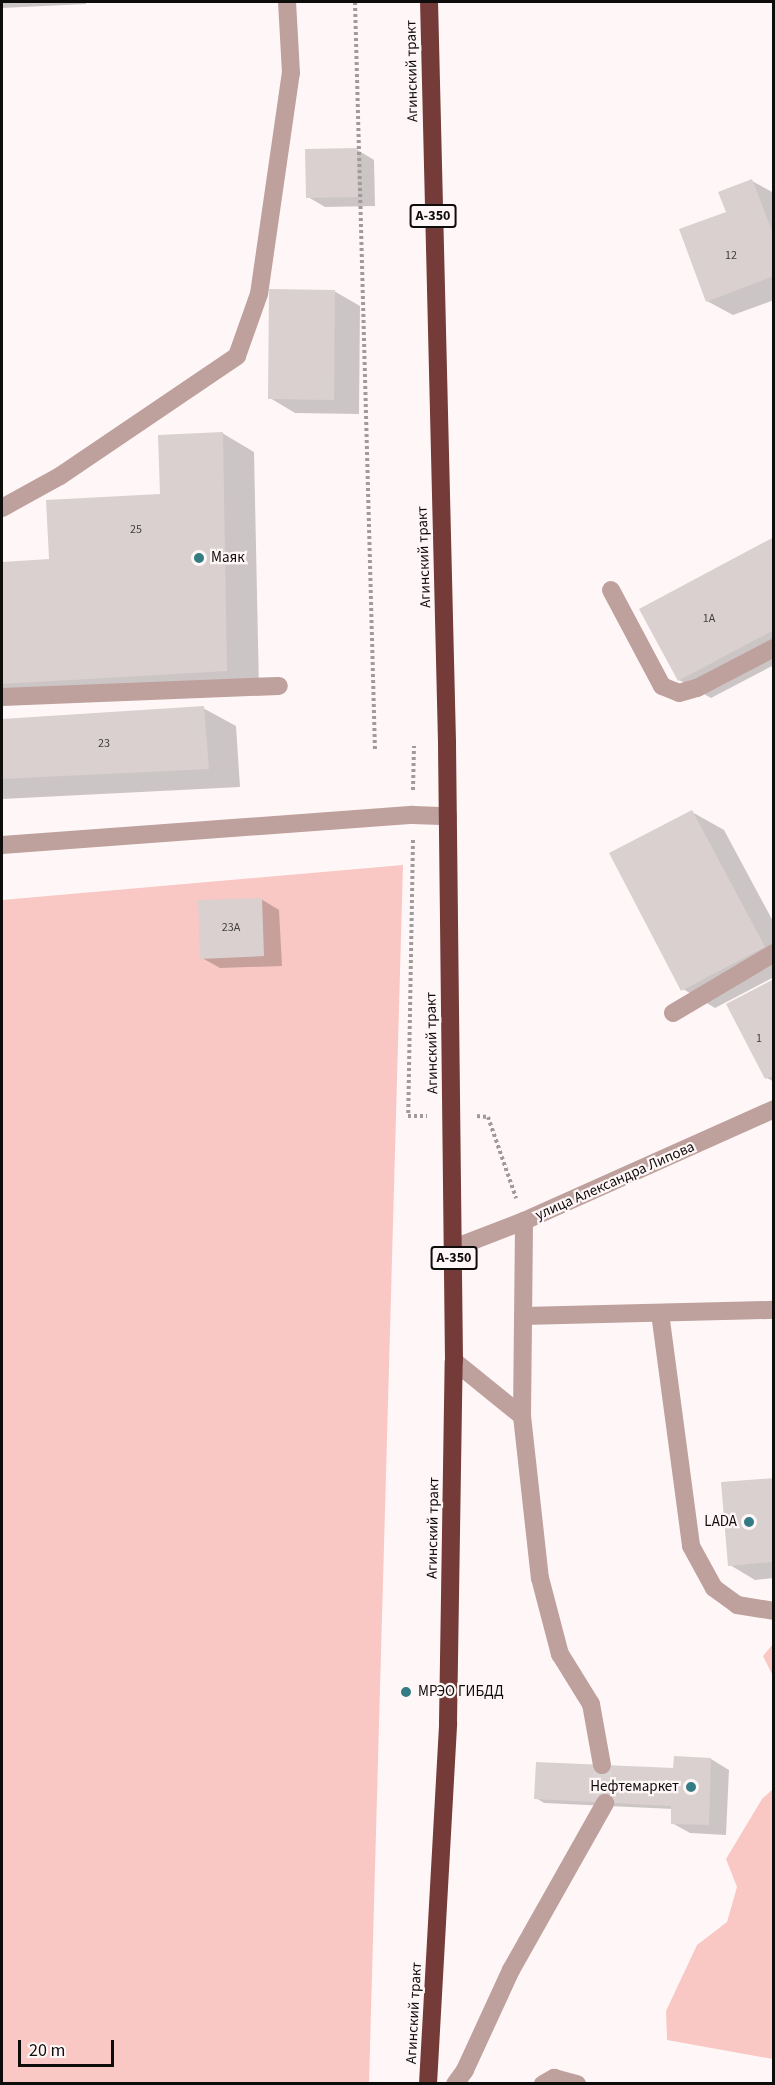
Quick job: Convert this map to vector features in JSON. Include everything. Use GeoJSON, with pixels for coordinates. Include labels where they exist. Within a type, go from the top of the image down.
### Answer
{"type":"FeatureCollection","features":[{"type":"Feature","properties":{"kind":"highway","name":"Агинский тракт"},"geometry":{"type":"LineString","coordinates":[[428,2084],[448,1723],[454,1361],[448,816],[429,2]]}},
{"type":"Feature","properties":{"kind":"street"},"geometry":{"type":"LineString","coordinates":[[2,508],[60,476],[237,356],[259,294],[291,73],[287,2]]}},
{"type":"Feature","properties":{"kind":"street"},"geometry":{"type":"LineString","coordinates":[[612,590],[662,686],[679,693],[697,688],[774,648]]}},
{"type":"Feature","properties":{"kind":"street"},"geometry":{"type":"LineString","coordinates":[[2,697],[279,686]]}},
{"type":"Feature","properties":{"kind":"street"},"geometry":{"type":"LineString","coordinates":[[2,845],[413,815],[448,816]]}},
{"type":"Feature","properties":{"kind":"street"},"geometry":{"type":"LineString","coordinates":[[673,1013],[774,953]]}},
{"type":"Feature","properties":{"kind":"street","name":"улица Александра Липова"},"geometry":{"type":"LineString","coordinates":[[454,1248],[524,1221],[774,1109]]}},
{"type":"Feature","properties":{"kind":"street"},"geometry":{"type":"LineString","coordinates":[[524,1221],[522,1416],[540,1578],[560,1654],[591,1704],[602,1765]]}},
{"type":"Feature","properties":{"kind":"street"},"geometry":{"type":"LineString","coordinates":[[523,1316],[774,1310]]}},
{"type":"Feature","properties":{"kind":"street"},"geometry":{"type":"LineString","coordinates":[[660,1313],[690,1546],[714,1588],[737,1605],[774,1611]]}},
{"type":"Feature","properties":{"kind":"street"},"geometry":{"type":"LineString","coordinates":[[454,1361],[522,1416]]}},
{"type":"Feature","properties":{"kind":"street"},"geometry":{"type":"LineString","coordinates":[[455,2084],[465,2070],[511,1970],[605,1803]]}},
{"type":"Feature","properties":{"kind":"street"},"geometry":{"type":"LineString","coordinates":[[543,2084],[555,2078],[578,2084]]}},
{"type":"Feature","properties":{"kind":"path"},"geometry":{"type":"LineString","coordinates":[[355,2],[375,751]]}},
{"type":"Feature","properties":{"kind":"path"},"geometry":{"type":"LineString","coordinates":[[408,1116],[414,746]]}},
{"type":"Feature","properties":{"kind":"path"},"geometry":{"type":"LineString","coordinates":[[488,1117],[524,1221]]}},
{"type":"Feature","properties":{"kind":"shaded area"},"geometry":{"type":"Polygon","coordinates":[[[403,865],[369,2083],[2,2084],[2,900],[403,865]]]}},
{"type":"Feature","properties":{"kind":"shaded area"},"geometry":{"type":"Polygon","coordinates":[[[773,1644],[773,1676],[763,1656],[773,1644]]]}},
{"type":"Feature","properties":{"kind":"shaded area"},"geometry":{"type":"Polygon","coordinates":[[[773,1789],[773,2059],[667,2040],[666,2011],[697,1945],[727,1922],[737,1887],[726,1859],[762,1799],[773,1789]]]}},
{"type":"Feature","properties":{"kind":"building"},"geometry":{"type":"Polygon","coordinates":[[[357,148],[358,197],[306,198],[305,149],[357,148]]]}},
{"type":"Feature","properties":{"kind":"building"},"geometry":{"type":"Polygon","coordinates":[[[752,179],[774,236],[774,276],[706,302],[679,229],[726,212],[718,192],[752,179]]]}},
{"type":"Feature","properties":{"kind":"building"},"geometry":{"type":"Polygon","coordinates":[[[269,289],[335,290],[334,400],[268,399],[269,289]]]}},
{"type":"Feature","properties":{"kind":"building"},"geometry":{"type":"Polygon","coordinates":[[[223,432],[227,671],[2,684],[2,562],[49,559],[46,500],[160,494],[158,435],[223,432]]]}},
{"type":"Feature","properties":{"kind":"building"},"geometry":{"type":"Polygon","coordinates":[[[774,537],[774,630],[678,681],[639,609],[774,537]]]}},
{"type":"Feature","properties":{"kind":"building"},"geometry":{"type":"Polygon","coordinates":[[[204,706],[209,769],[2,779],[2,719],[204,706]]]}},
{"type":"Feature","properties":{"kind":"building"},"geometry":{"type":"Polygon","coordinates":[[[692,810],[765,947],[681,991],[609,853],[692,810]]]}},
{"type":"Feature","properties":{"kind":"building"},"geometry":{"type":"Polygon","coordinates":[[[262,898],[264,956],[200,959],[198,900],[262,898]]]}},
{"type":"Feature","properties":{"kind":"building"},"geometry":{"type":"Polygon","coordinates":[[[774,979],[774,1075],[765,1079],[726,1004],[774,979]]]}},
{"type":"Feature","properties":{"kind":"building","name":"LADA"},"geometry":{"type":"Polygon","coordinates":[[[774,1478],[774,1562],[728,1566],[721,1482],[774,1478]]]}},
{"type":"Feature","properties":{"kind":"building"},"geometry":{"type":"Polygon","coordinates":[[[674,1756],[711,1758],[709,1825],[671,1824],[671,1806],[534,1799],[536,1762],[673,1768],[674,1756]]]}},
{"type":"Feature","properties":{"kind":"tunnel"},"geometry":{"type":"LineString","coordinates":[[602,1765],[605,1803]]}},
{"type":"Feature","properties":{"kind":"place","name":"Маяк"},"geometry":{"type":"Point","coordinates":[199,558]}},
{"type":"Feature","properties":{"kind":"place","name":"LADA"},"geometry":{"type":"Point","coordinates":[749,1522]}},
{"type":"Feature","properties":{"kind":"place","name":"МРЭО ГИБДД"},"geometry":{"type":"Point","coordinates":[406,1692]}},
{"type":"Feature","properties":{"kind":"place","name":"Нефтемаркет"},"geometry":{"type":"Point","coordinates":[691,1787]}}]}
